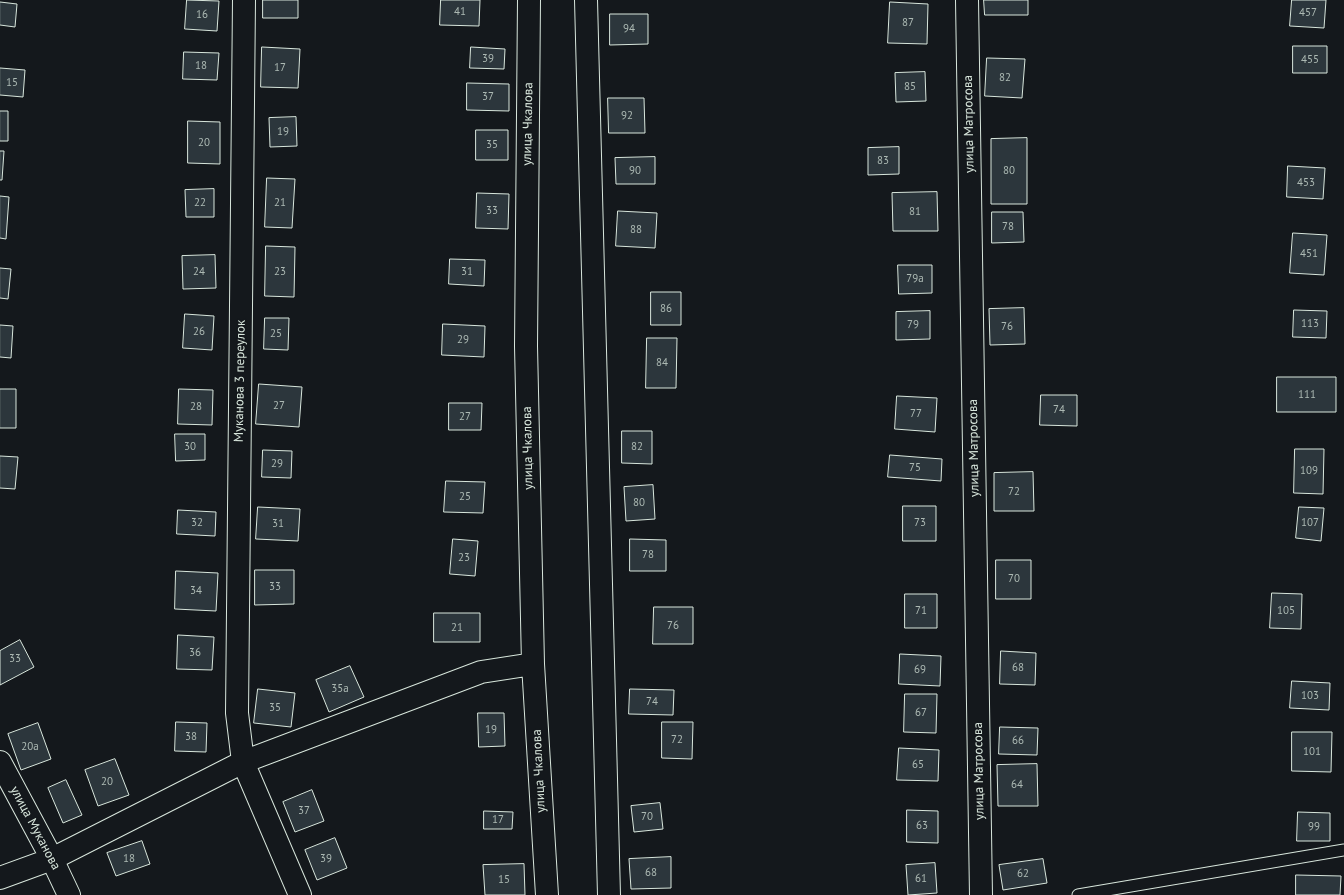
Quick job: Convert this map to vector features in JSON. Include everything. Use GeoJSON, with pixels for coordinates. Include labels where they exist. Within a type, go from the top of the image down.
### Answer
{"type":"FeatureCollection","features":[{"type":"Feature","properties":{"kind":"street","name":"Муканова 3 переулок"},"geometry":{"type":"LineString","coordinates":[[244,0],[237,713],[243,762],[300,895]]}},
{"type":"Feature","properties":{"kind":"street","name":"улица Чкалова"},"geometry":{"type":"LineString","coordinates":[[529,0],[526,346],[533,664],[547,895]]}},
{"type":"Feature","properties":{"kind":"street"},"geometry":{"type":"LineString","coordinates":[[586,0],[609,895]]}},
{"type":"Feature","properties":{"kind":"street","name":"улица Матросова"},"geometry":{"type":"LineString","coordinates":[[967,0],[981,895]]}},
{"type":"Feature","properties":{"kind":"street"},"geometry":{"type":"LineString","coordinates":[[0,878],[52,859],[243,762],[481,672],[533,664]]}},
{"type":"Feature","properties":{"kind":"street","name":"улица Муканова"},"geometry":{"type":"LineString","coordinates":[[0,762],[52,859],[68,895]]}},
{"type":"Feature","properties":{"kind":"lane"},"geometry":{"type":"LineString","coordinates":[[1078,895],[1344,850]]}},
{"type":"Feature","properties":{"kind":"building"},"geometry":{"type":"Polygon","coordinates":[[[187,0],[219,1],[217,31],[185,29],[187,0]]]}},
{"type":"Feature","properties":{"kind":"building"},"geometry":{"type":"Polygon","coordinates":[[[263,0],[298,0],[298,18],[263,18],[263,0]]]}},
{"type":"Feature","properties":{"kind":"building"},"geometry":{"type":"Polygon","coordinates":[[[441,0],[480,0],[479,26],[440,25],[441,0]]]}},
{"type":"Feature","properties":{"kind":"building"},"geometry":{"type":"Polygon","coordinates":[[[984,0],[1028,0],[1028,15],[985,15],[984,0]]]}},
{"type":"Feature","properties":{"kind":"building"},"geometry":{"type":"Polygon","coordinates":[[[1292,0],[1326,0],[1324,28],[1290,26],[1292,0]]]}},
{"type":"Feature","properties":{"kind":"building"},"geometry":{"type":"Polygon","coordinates":[[[0,2],[17,4],[15,27],[0,25],[0,2]]]}},
{"type":"Feature","properties":{"kind":"building"},"geometry":{"type":"Polygon","coordinates":[[[890,2],[928,4],[927,44],[888,43],[890,2]]]}},
{"type":"Feature","properties":{"kind":"building"},"geometry":{"type":"Polygon","coordinates":[[[610,14],[648,14],[648,44],[610,45],[610,14]]]}},
{"type":"Feature","properties":{"kind":"building"},"geometry":{"type":"Polygon","coordinates":[[[1293,46],[1327,46],[1327,73],[1293,73],[1293,46]]]}},
{"type":"Feature","properties":{"kind":"building"},"geometry":{"type":"Polygon","coordinates":[[[262,47],[300,49],[298,88],[261,87],[262,47]]]}},
{"type":"Feature","properties":{"kind":"building"},"geometry":{"type":"Polygon","coordinates":[[[471,47],[505,49],[504,69],[470,68],[471,47]]]}},
{"type":"Feature","properties":{"kind":"building"},"geometry":{"type":"Polygon","coordinates":[[[184,52],[219,53],[217,80],[183,79],[184,52]]]}},
{"type":"Feature","properties":{"kind":"building"},"geometry":{"type":"Polygon","coordinates":[[[987,58],[1025,59],[1022,98],[985,96],[987,58]]]}},
{"type":"Feature","properties":{"kind":"building"},"geometry":{"type":"Polygon","coordinates":[[[0,68],[25,70],[23,97],[0,95],[0,68]]]}},
{"type":"Feature","properties":{"kind":"building"},"geometry":{"type":"Polygon","coordinates":[[[925,72],[926,101],[896,102],[895,73],[925,72]]]}},
{"type":"Feature","properties":{"kind":"building"},"geometry":{"type":"Polygon","coordinates":[[[467,83],[509,84],[509,111],[467,110],[467,83]]]}},
{"type":"Feature","properties":{"kind":"building"},"geometry":{"type":"Polygon","coordinates":[[[608,98],[644,98],[645,133],[609,133],[608,98]]]}},
{"type":"Feature","properties":{"kind":"building"},"geometry":{"type":"Polygon","coordinates":[[[0,111],[8,111],[8,141],[0,141],[0,111]]]}},
{"type":"Feature","properties":{"kind":"building"},"geometry":{"type":"Polygon","coordinates":[[[296,117],[297,146],[270,147],[269,118],[296,117]]]}},
{"type":"Feature","properties":{"kind":"building"},"geometry":{"type":"Polygon","coordinates":[[[188,121],[220,122],[220,164],[188,163],[188,121]]]}},
{"type":"Feature","properties":{"kind":"building"},"geometry":{"type":"Polygon","coordinates":[[[476,130],[508,130],[508,160],[476,160],[476,130]]]}},
{"type":"Feature","properties":{"kind":"building"},"geometry":{"type":"Polygon","coordinates":[[[1027,138],[1027,204],[991,204],[991,139],[1027,138]]]}},
{"type":"Feature","properties":{"kind":"building"},"geometry":{"type":"Polygon","coordinates":[[[899,147],[899,174],[868,175],[868,148],[899,147]]]}},
{"type":"Feature","properties":{"kind":"building"},"geometry":{"type":"Polygon","coordinates":[[[0,151],[4,151],[2,180],[0,180],[0,151]]]}},
{"type":"Feature","properties":{"kind":"building"},"geometry":{"type":"Polygon","coordinates":[[[655,157],[655,184],[616,184],[615,158],[655,157]]]}},
{"type":"Feature","properties":{"kind":"building"},"geometry":{"type":"Polygon","coordinates":[[[1288,166],[1325,168],[1323,199],[1287,197],[1288,166]]]}},
{"type":"Feature","properties":{"kind":"building"},"geometry":{"type":"Polygon","coordinates":[[[267,178],[295,179],[292,228],[265,227],[267,178]]]}},
{"type":"Feature","properties":{"kind":"building"},"geometry":{"type":"Polygon","coordinates":[[[214,189],[214,217],[186,217],[185,190],[214,189]]]}},
{"type":"Feature","properties":{"kind":"building"},"geometry":{"type":"Polygon","coordinates":[[[937,192],[938,231],[893,231],[892,193],[937,192]]]}},
{"type":"Feature","properties":{"kind":"building"},"geometry":{"type":"Polygon","coordinates":[[[477,193],[509,194],[508,229],[476,228],[477,193]]]}},
{"type":"Feature","properties":{"kind":"building"},"geometry":{"type":"Polygon","coordinates":[[[0,196],[9,197],[6,239],[0,238],[0,196]]]}},
{"type":"Feature","properties":{"kind":"building"},"geometry":{"type":"Polygon","coordinates":[[[618,211],[657,213],[655,248],[616,246],[618,211]]]}},
{"type":"Feature","properties":{"kind":"building"},"geometry":{"type":"Polygon","coordinates":[[[992,212],[1023,212],[1024,242],[992,243],[992,212]]]}},
{"type":"Feature","properties":{"kind":"building"},"geometry":{"type":"Polygon","coordinates":[[[1293,233],[1327,235],[1324,275],[1290,273],[1293,233]]]}},
{"type":"Feature","properties":{"kind":"building"},"geometry":{"type":"Polygon","coordinates":[[[266,246],[295,247],[294,297],[265,296],[266,246]]]}},
{"type":"Feature","properties":{"kind":"building"},"geometry":{"type":"Polygon","coordinates":[[[215,255],[216,288],[183,289],[182,256],[215,255]]]}},
{"type":"Feature","properties":{"kind":"building"},"geometry":{"type":"Polygon","coordinates":[[[450,259],[485,260],[484,286],[449,284],[450,259]]]}},
{"type":"Feature","properties":{"kind":"building"},"geometry":{"type":"Polygon","coordinates":[[[898,265],[932,265],[932,293],[899,294],[898,265]]]}},
{"type":"Feature","properties":{"kind":"building"},"geometry":{"type":"Polygon","coordinates":[[[0,268],[11,269],[8,299],[0,298],[0,268]]]}},
{"type":"Feature","properties":{"kind":"building"},"geometry":{"type":"Polygon","coordinates":[[[651,292],[681,292],[681,325],[651,325],[651,292]]]}},
{"type":"Feature","properties":{"kind":"building"},"geometry":{"type":"Polygon","coordinates":[[[1024,308],[1025,344],[990,345],[989,309],[1024,308]]]}},
{"type":"Feature","properties":{"kind":"building"},"geometry":{"type":"Polygon","coordinates":[[[1294,310],[1327,311],[1326,338],[1293,337],[1294,310]]]}},
{"type":"Feature","properties":{"kind":"building"},"geometry":{"type":"Polygon","coordinates":[[[930,311],[930,339],[896,340],[896,312],[930,311]]]}},
{"type":"Feature","properties":{"kind":"building"},"geometry":{"type":"Polygon","coordinates":[[[185,314],[214,316],[212,350],[183,348],[185,314]]]}},
{"type":"Feature","properties":{"kind":"building"},"geometry":{"type":"Polygon","coordinates":[[[265,318],[289,318],[288,350],[264,349],[265,318]]]}},
{"type":"Feature","properties":{"kind":"building"},"geometry":{"type":"Polygon","coordinates":[[[443,324],[485,326],[484,357],[442,355],[443,324]]]}},
{"type":"Feature","properties":{"kind":"building"},"geometry":{"type":"Polygon","coordinates":[[[0,325],[13,326],[11,358],[0,357],[0,325]]]}},
{"type":"Feature","properties":{"kind":"building"},"geometry":{"type":"Polygon","coordinates":[[[647,338],[677,338],[676,388],[646,388],[647,338]]]}},
{"type":"Feature","properties":{"kind":"building"},"geometry":{"type":"Polygon","coordinates":[[[1277,377],[1336,377],[1336,412],[1277,412],[1277,377]]]}},
{"type":"Feature","properties":{"kind":"building"},"geometry":{"type":"Polygon","coordinates":[[[259,384],[302,387],[299,427],[256,424],[259,384]]]}},
{"type":"Feature","properties":{"kind":"building"},"geometry":{"type":"Polygon","coordinates":[[[0,389],[16,389],[16,428],[0,428],[0,389]]]}},
{"type":"Feature","properties":{"kind":"building"},"geometry":{"type":"Polygon","coordinates":[[[179,389],[213,390],[212,425],[178,424],[179,389]]]}},
{"type":"Feature","properties":{"kind":"building"},"geometry":{"type":"Polygon","coordinates":[[[1041,395],[1077,395],[1077,426],[1040,425],[1041,395]]]}},
{"type":"Feature","properties":{"kind":"building"},"geometry":{"type":"Polygon","coordinates":[[[897,396],[937,398],[935,432],[895,429],[897,396]]]}},
{"type":"Feature","properties":{"kind":"building"},"geometry":{"type":"Polygon","coordinates":[[[449,403],[482,403],[481,430],[449,430],[449,403]]]}},
{"type":"Feature","properties":{"kind":"building"},"geometry":{"type":"Polygon","coordinates":[[[622,431],[652,431],[652,464],[622,463],[622,431]]]}},
{"type":"Feature","properties":{"kind":"building"},"geometry":{"type":"Polygon","coordinates":[[[175,434],[205,434],[205,460],[176,461],[175,434]]]}},
{"type":"Feature","properties":{"kind":"building"},"geometry":{"type":"Polygon","coordinates":[[[1295,449],[1324,449],[1323,494],[1294,493],[1295,449]]]}},
{"type":"Feature","properties":{"kind":"building"},"geometry":{"type":"Polygon","coordinates":[[[263,450],[292,451],[291,478],[262,477],[263,450]]]}},
{"type":"Feature","properties":{"kind":"building"},"geometry":{"type":"Polygon","coordinates":[[[890,455],[942,459],[941,481],[888,477],[890,455]]]}},
{"type":"Feature","properties":{"kind":"building"},"geometry":{"type":"Polygon","coordinates":[[[0,456],[18,457],[15,489],[0,488],[0,456]]]}},
{"type":"Feature","properties":{"kind":"building"},"geometry":{"type":"Polygon","coordinates":[[[1033,472],[1034,511],[994,511],[994,473],[1033,472]]]}},
{"type":"Feature","properties":{"kind":"building"},"geometry":{"type":"Polygon","coordinates":[[[446,481],[485,482],[483,513],[444,512],[446,481]]]}},
{"type":"Feature","properties":{"kind":"building"},"geometry":{"type":"Polygon","coordinates":[[[653,485],[655,519],[626,521],[624,487],[653,485]]]}},
{"type":"Feature","properties":{"kind":"building"},"geometry":{"type":"Polygon","coordinates":[[[903,506],[936,506],[936,541],[903,541],[903,506]]]}},
{"type":"Feature","properties":{"kind":"building"},"geometry":{"type":"Polygon","coordinates":[[[258,507],[300,509],[298,541],[256,539],[258,507]]]}},
{"type":"Feature","properties":{"kind":"building"},"geometry":{"type":"Polygon","coordinates":[[[1299,507],[1324,508],[1321,541],[1296,538],[1299,507]]]}},
{"type":"Feature","properties":{"kind":"building"},"geometry":{"type":"Polygon","coordinates":[[[178,510],[216,512],[215,536],[177,534],[178,510]]]}},
{"type":"Feature","properties":{"kind":"building"},"geometry":{"type":"Polygon","coordinates":[[[453,539],[478,541],[475,576],[450,574],[453,539]]]}},
{"type":"Feature","properties":{"kind":"building"},"geometry":{"type":"Polygon","coordinates":[[[630,539],[666,540],[666,571],[630,571],[630,539]]]}},
{"type":"Feature","properties":{"kind":"building"},"geometry":{"type":"Polygon","coordinates":[[[996,560],[1031,560],[1031,599],[996,599],[996,560]]]}},
{"type":"Feature","properties":{"kind":"building"},"geometry":{"type":"Polygon","coordinates":[[[255,570],[294,570],[294,604],[255,605],[255,570]]]}},
{"type":"Feature","properties":{"kind":"building"},"geometry":{"type":"Polygon","coordinates":[[[176,571],[218,573],[216,611],[175,609],[176,571]]]}},
{"type":"Feature","properties":{"kind":"building"},"geometry":{"type":"Polygon","coordinates":[[[1272,593],[1302,594],[1301,629],[1270,628],[1272,593]]]}},
{"type":"Feature","properties":{"kind":"building"},"geometry":{"type":"Polygon","coordinates":[[[905,594],[937,594],[937,628],[905,628],[905,594]]]}},
{"type":"Feature","properties":{"kind":"building"},"geometry":{"type":"Polygon","coordinates":[[[654,607],[693,607],[693,644],[653,644],[654,607]]]}},
{"type":"Feature","properties":{"kind":"building"},"geometry":{"type":"Polygon","coordinates":[[[434,613],[480,613],[480,642],[434,642],[434,613]]]}},
{"type":"Feature","properties":{"kind":"building"},"geometry":{"type":"Polygon","coordinates":[[[178,635],[214,637],[212,670],[177,669],[178,635]]]}},
{"type":"Feature","properties":{"kind":"building"},"geometry":{"type":"Polygon","coordinates":[[[20,640],[34,667],[0,685],[0,651],[20,640]]]}},
{"type":"Feature","properties":{"kind":"building"},"geometry":{"type":"Polygon","coordinates":[[[1001,651],[1036,653],[1035,685],[1000,684],[1001,651]]]}},
{"type":"Feature","properties":{"kind":"building"},"geometry":{"type":"Polygon","coordinates":[[[900,654],[941,656],[940,686],[899,684],[900,654]]]}},
{"type":"Feature","properties":{"kind":"building"},"geometry":{"type":"Polygon","coordinates":[[[350,666],[364,697],[329,712],[316,680],[350,666]]]}},
{"type":"Feature","properties":{"kind":"building"},"geometry":{"type":"Polygon","coordinates":[[[1292,681],[1330,683],[1329,710],[1290,708],[1292,681]]]}},
{"type":"Feature","properties":{"kind":"building"},"geometry":{"type":"Polygon","coordinates":[[[258,689],[295,693],[291,727],[254,723],[258,689]]]}},
{"type":"Feature","properties":{"kind":"building"},"geometry":{"type":"Polygon","coordinates":[[[630,689],[674,690],[673,715],[629,714],[630,689]]]}},
{"type":"Feature","properties":{"kind":"building"},"geometry":{"type":"Polygon","coordinates":[[[905,694],[937,694],[936,733],[904,732],[905,694]]]}},
{"type":"Feature","properties":{"kind":"building"},"geometry":{"type":"Polygon","coordinates":[[[478,713],[504,713],[505,746],[479,747],[478,713]]]}},
{"type":"Feature","properties":{"kind":"building"},"geometry":{"type":"Polygon","coordinates":[[[176,722],[207,723],[206,752],[175,751],[176,722]]]}},
{"type":"Feature","properties":{"kind":"building"},"geometry":{"type":"Polygon","coordinates":[[[662,722],[693,722],[692,759],[662,758],[662,722]]]}},
{"type":"Feature","properties":{"kind":"building"},"geometry":{"type":"Polygon","coordinates":[[[38,723],[51,759],[21,770],[8,734],[38,723]]]}},
{"type":"Feature","properties":{"kind":"building"},"geometry":{"type":"Polygon","coordinates":[[[1000,727],[1038,728],[1037,755],[999,754],[1000,727]]]}},
{"type":"Feature","properties":{"kind":"building"},"geometry":{"type":"Polygon","coordinates":[[[1292,732],[1332,732],[1331,772],[1292,771],[1292,732]]]}},
{"type":"Feature","properties":{"kind":"building"},"geometry":{"type":"Polygon","coordinates":[[[899,748],[939,750],[938,781],[897,780],[899,748]]]}},
{"type":"Feature","properties":{"kind":"building"},"geometry":{"type":"Polygon","coordinates":[[[115,759],[129,795],[98,806],[85,770],[115,759]]]}},
{"type":"Feature","properties":{"kind":"building"},"geometry":{"type":"Polygon","coordinates":[[[1037,764],[1038,806],[998,806],[997,765],[1037,764]]]}},
{"type":"Feature","properties":{"kind":"building"},"geometry":{"type":"Polygon","coordinates":[[[66,780],[82,815],[63,823],[48,788],[66,780]]]}},
{"type":"Feature","properties":{"kind":"building"},"geometry":{"type":"Polygon","coordinates":[[[312,790],[324,821],[295,832],[283,802],[312,790]]]}},
{"type":"Feature","properties":{"kind":"building"},"geometry":{"type":"Polygon","coordinates":[[[660,803],[663,829],[634,832],[631,806],[660,803]]]}},
{"type":"Feature","properties":{"kind":"building"},"geometry":{"type":"Polygon","coordinates":[[[907,810],[938,811],[938,843],[907,842],[907,810]]]}},
{"type":"Feature","properties":{"kind":"building"},"geometry":{"type":"Polygon","coordinates":[[[484,811],[513,812],[512,829],[484,829],[484,811]]]}},
{"type":"Feature","properties":{"kind":"building"},"geometry":{"type":"Polygon","coordinates":[[[1298,812],[1330,813],[1330,841],[1297,841],[1298,812]]]}},
{"type":"Feature","properties":{"kind":"building"},"geometry":{"type":"Polygon","coordinates":[[[335,838],[347,868],[317,880],[305,850],[335,838]]]}},
{"type":"Feature","properties":{"kind":"building"},"geometry":{"type":"Polygon","coordinates":[[[142,841],[150,864],[116,876],[107,853],[142,841]]]}},
{"type":"Feature","properties":{"kind":"building"},"geometry":{"type":"Polygon","coordinates":[[[671,857],[671,888],[631,889],[629,859],[671,857]]]}},
{"type":"Feature","properties":{"kind":"building"},"geometry":{"type":"Polygon","coordinates":[[[1043,859],[1047,883],[1003,890],[999,865],[1043,859]]]}},
{"type":"Feature","properties":{"kind":"building"},"geometry":{"type":"Polygon","coordinates":[[[935,863],[937,893],[908,895],[906,865],[935,863]]]}},
{"type":"Feature","properties":{"kind":"building"},"geometry":{"type":"Polygon","coordinates":[[[524,864],[525,895],[485,895],[483,865],[524,864]]]}},
{"type":"Feature","properties":{"kind":"building"},"geometry":{"type":"Polygon","coordinates":[[[1296,875],[1341,876],[1340,895],[1296,895],[1296,875]]]}}]}
